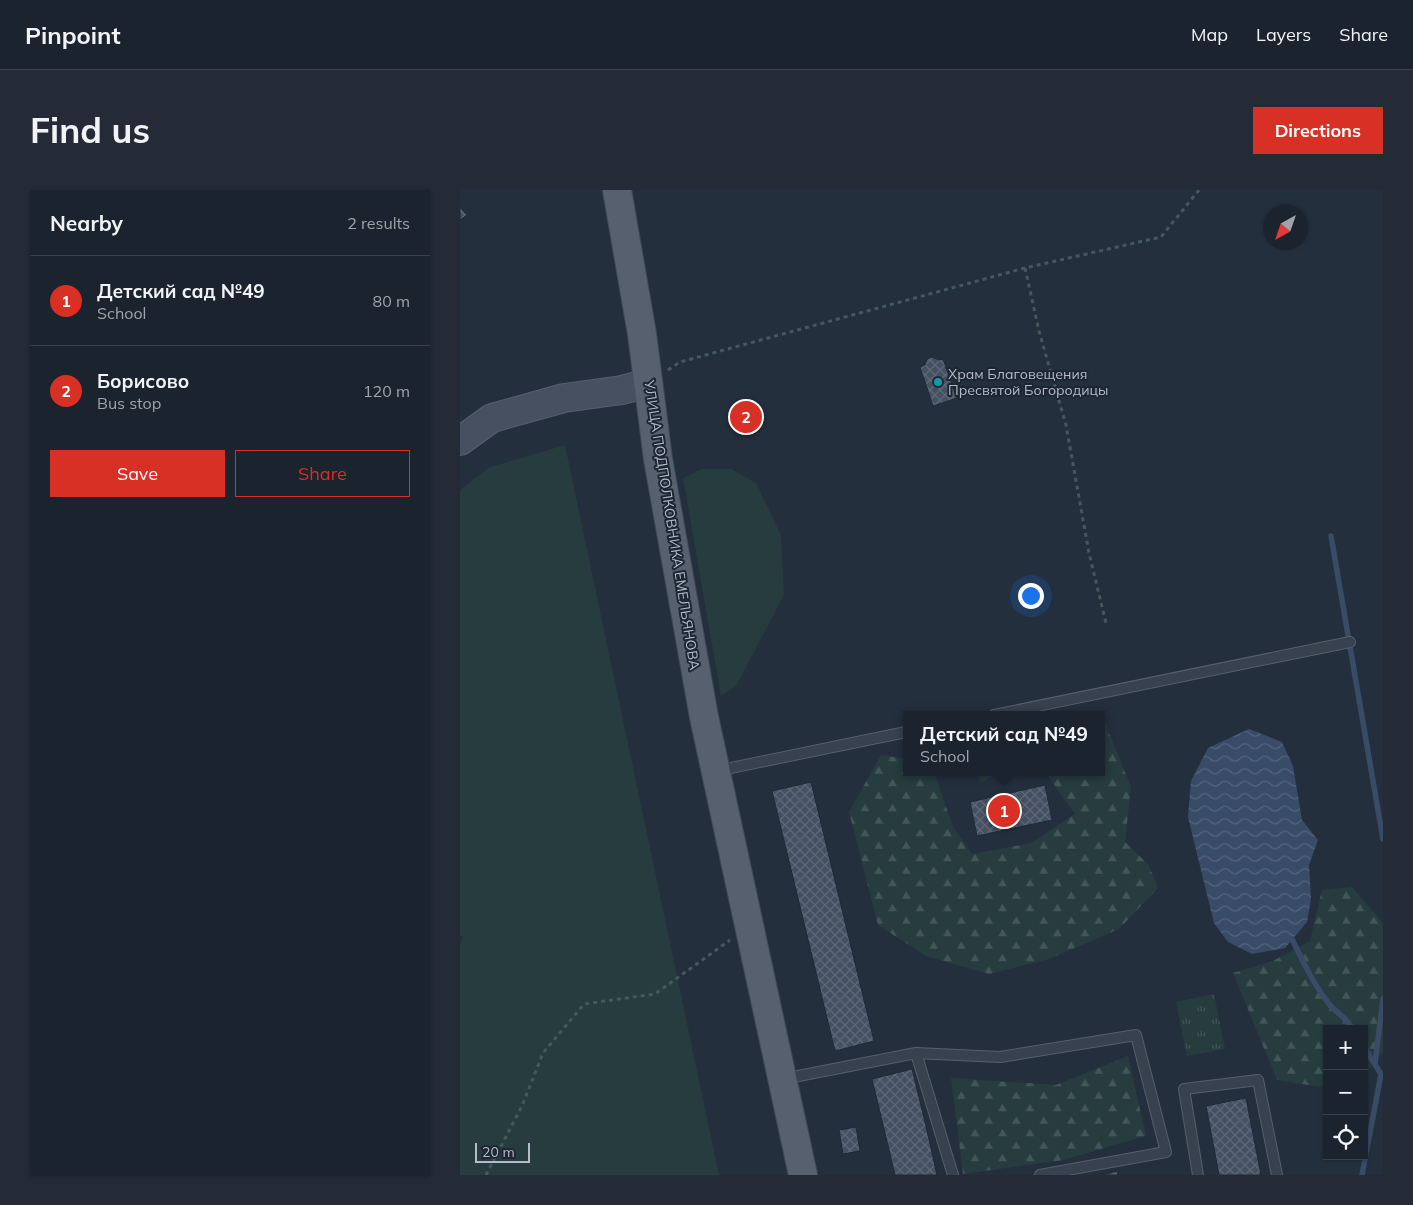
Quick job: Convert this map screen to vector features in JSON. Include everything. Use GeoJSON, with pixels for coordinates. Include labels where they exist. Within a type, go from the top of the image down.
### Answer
{"type":"FeatureCollection","features":[{"type":"Feature","properties":{"kind":"main road","name":"УЛИЦА ПОДПОЛКОВНИКА ЕМЕЛЬЯНОВА"},"geometry":{"type":"LineString","coordinates":[[617,190],[642,334],[658,459],[715,771],[803,1175]]}},
{"type":"Feature","properties":{"kind":"street"},"geometry":{"type":"LineString","coordinates":[[460,441],[492,418],[564,398],[622,390],[648,383]]}},
{"type":"Feature","properties":{"kind":"lane"},"geometry":{"type":"LineString","coordinates":[[1014,711],[1350,642]]}},
{"type":"Feature","properties":{"kind":"lane"},"geometry":{"type":"LineString","coordinates":[[715,771],[903,733]]}},
{"type":"Feature","properties":{"kind":"lane"},"geometry":{"type":"LineString","coordinates":[[782,1079],[916,1053],[1000,1057],[1136,1035],[1166,1152],[1040,1175]]}},
{"type":"Feature","properties":{"kind":"lane"},"geometry":{"type":"LineString","coordinates":[[916,1053],[953,1175]]}},
{"type":"Feature","properties":{"kind":"lane"},"geometry":{"type":"LineString","coordinates":[[1198,1175],[1184,1089],[1258,1080],[1277,1175]]}},
{"type":"Feature","properties":{"kind":"path"},"geometry":{"type":"LineString","coordinates":[[648,383],[680,362],[1026,268],[1161,237],[1199,190]]}},
{"type":"Feature","properties":{"kind":"path"},"geometry":{"type":"LineString","coordinates":[[1026,268],[1039,332],[1066,426],[1089,553],[1106,623]]}},
{"type":"Feature","properties":{"kind":"path"},"geometry":{"type":"LineString","coordinates":[[486,1175],[522,1106],[543,1053],[584,1004],[656,994],[749,926]]}},
{"type":"Feature","properties":{"kind":"green space"},"geometry":{"type":"Polygon","coordinates":[[[565,445],[719,1175],[460,1175],[460,944],[463,937],[460,936],[460,490],[488,468],[565,445]]]}},
{"type":"Feature","properties":{"kind":"green space"},"geometry":{"type":"Polygon","coordinates":[[[702,469],[731,469],[756,483],[781,535],[784,595],[736,686],[721,696],[683,478],[702,469]]]}},
{"type":"Feature","properties":{"kind":"green space"},"geometry":{"type":"Polygon","coordinates":[[[1105,722],[1131,787],[1125,842],[1148,864],[1158,888],[1119,929],[1049,959],[989,974],[926,956],[878,925],[849,812],[881,755],[903,759],[903,776],[935,776],[953,827],[972,854],[1031,843],[1075,814],[1048,776],[1105,776],[1105,722]]]}},
{"type":"Feature","properties":{"kind":"green space"},"geometry":{"type":"Polygon","coordinates":[[[978,776],[993,776],[980,783],[978,776]]]}},
{"type":"Feature","properties":{"kind":"green space"},"geometry":{"type":"Polygon","coordinates":[[[1352,887],[1383,923],[1383,1052],[1368,1070],[1368,1025],[1323,1025],[1323,1087],[1277,1080],[1233,973],[1273,961],[1310,941],[1322,890],[1352,887]]]}},
{"type":"Feature","properties":{"kind":"green space"},"geometry":{"type":"Polygon","coordinates":[[[1214,994],[1225,1049],[1187,1056],[1176,1002],[1214,994]]]}},
{"type":"Feature","properties":{"kind":"green space"},"geometry":{"type":"Polygon","coordinates":[[[1128,1056],[1146,1136],[1063,1160],[963,1174],[951,1078],[1056,1085],[1128,1056]]]}},
{"type":"Feature","properties":{"kind":"water"},"geometry":{"type":"Polygon","coordinates":[[[1249,729],[1282,742],[1293,766],[1302,820],[1318,840],[1309,865],[1311,899],[1307,922],[1285,948],[1252,954],[1228,942],[1214,923],[1188,817],[1191,781],[1208,748],[1249,729]]]}},
{"type":"Feature","properties":{"kind":"building"},"geometry":{"type":"Polygon","coordinates":[[[460,207],[467,215],[460,220],[460,207]]]}},
{"type":"Feature","properties":{"kind":"building","name":"Храм Благовещения Пресвятой Богородицы"},"geometry":{"type":"Polygon","coordinates":[[[932,357],[939,360],[943,359],[957,398],[933,406],[920,367],[925,365],[927,359],[932,357]]]}},
{"type":"Feature","properties":{"kind":"building"},"geometry":{"type":"Polygon","coordinates":[[[811,782],[874,1041],[835,1051],[772,791],[811,782]]]}},
{"type":"Feature","properties":{"kind":"building"},"geometry":{"type":"Polygon","coordinates":[[[1045,785],[1052,820],[977,836],[970,802],[1045,785]]]}},
{"type":"Feature","properties":{"kind":"building"},"geometry":{"type":"Polygon","coordinates":[[[912,1069],[937,1175],[895,1175],[872,1079],[912,1069]]]}},
{"type":"Feature","properties":{"kind":"building"},"geometry":{"type":"Polygon","coordinates":[[[1246,1098],[1261,1175],[1219,1175],[1206,1106],[1246,1098]]]}},
{"type":"Feature","properties":{"kind":"building"},"geometry":{"type":"Polygon","coordinates":[[[856,1127],[860,1151],[843,1154],[839,1130],[856,1127]]]}},
{"type":"Feature","properties":{"kind":"building"},"geometry":{"type":"Polygon","coordinates":[[[1117,1171],[1118,1175],[1102,1175],[1117,1171]]]}},
{"type":"Feature","properties":{"kind":"waterway"},"geometry":{"type":"LineString","coordinates":[[1331,536],[1383,839]]}},
{"type":"Feature","properties":{"kind":"waterway"},"geometry":{"type":"LineString","coordinates":[[1292,939],[1323,996],[1350,1025]]}},
{"type":"Feature","properties":{"kind":"waterway"},"geometry":{"type":"LineString","coordinates":[[1375,1064],[1383,999]]}},
{"type":"Feature","properties":{"kind":"waterway"},"geometry":{"type":"LineString","coordinates":[[1362,1175],[1381,1074],[1368,1053]]}},
{"type":"Feature","properties":{"kind":"place","name":"Храм Благовещения Пресвятой Богородицы"},"geometry":{"type":"Point","coordinates":[938,382]}},
{"type":"Feature","properties":{"kind":"place","name":"Борисово"},"geometry":{"type":"Point","coordinates":[746,417]}},
{"type":"Feature","properties":{"kind":"place","name":"Детский сад №49"},"geometry":{"type":"Point","coordinates":[1004,811]}}]}
